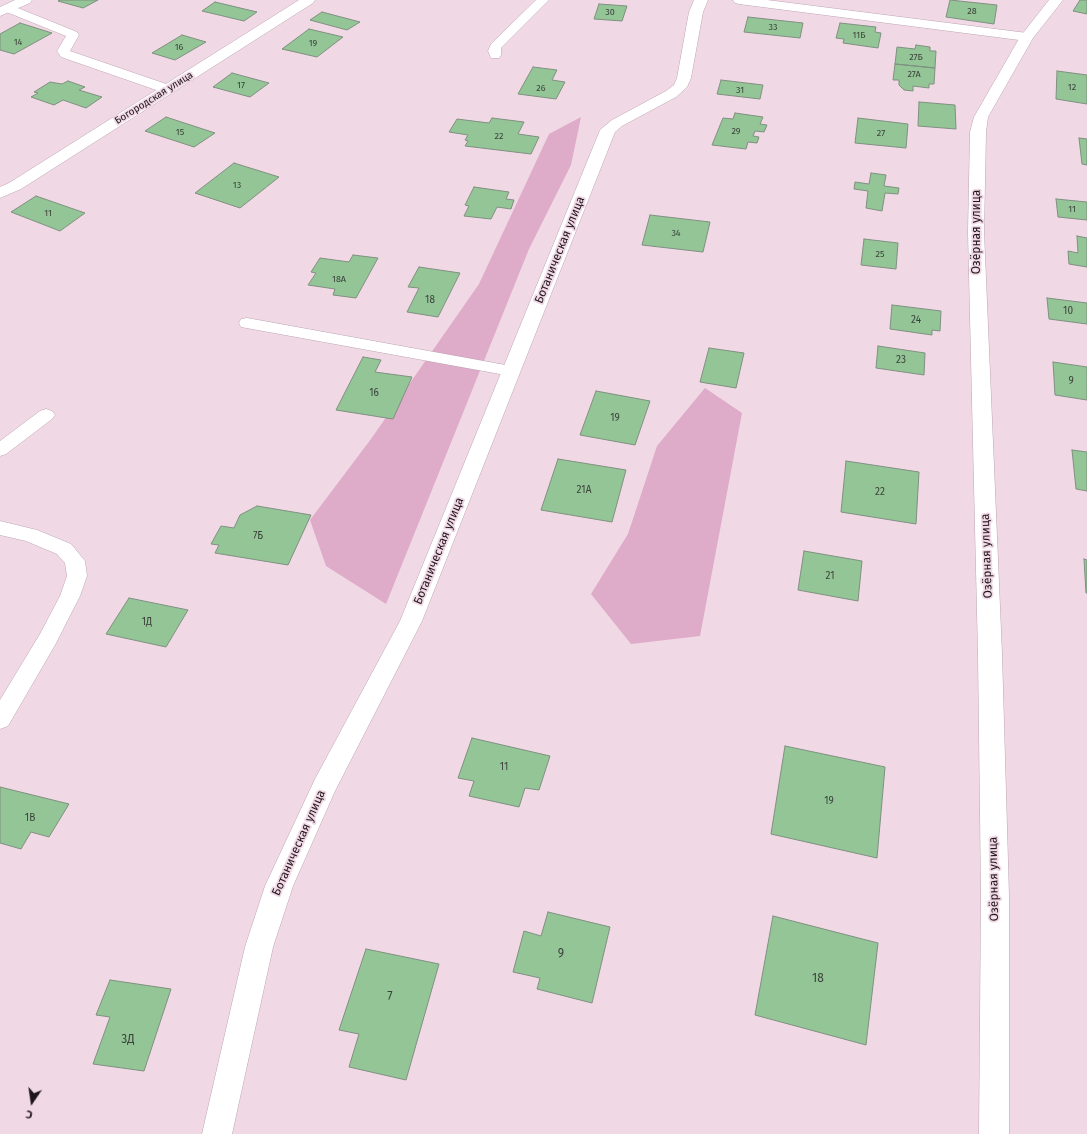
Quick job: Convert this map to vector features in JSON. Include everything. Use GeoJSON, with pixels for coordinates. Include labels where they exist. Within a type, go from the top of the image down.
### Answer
{"type":"FeatureCollection","features":[{"type":"Feature","properties":{"kind":"street"},"geometry":{"type":"LineString","coordinates":[[4,10],[25,0]]}},
{"type":"Feature","properties":{"kind":"street","name":"Богородская улица"},"geometry":{"type":"LineString","coordinates":[[0,193],[15,186],[308,0]]}},
{"type":"Feature","properties":{"kind":"street","name":"Ботаническая улица"},"geometry":{"type":"LineString","coordinates":[[217,1134],[259,947],[279,886],[324,787],[411,621],[608,130],[617,123],[672,94],[680,87],[684,78],[696,12],[701,0]]}},
{"type":"Feature","properties":{"kind":"street","name":"Озёрная улица"},"geometry":{"type":"LineString","coordinates":[[994,1134],[995,888],[990,646],[976,232],[978,132],[981,117],[1027,37],[1056,0]]}},
{"type":"Feature","properties":{"kind":"lane"},"geometry":{"type":"LineString","coordinates":[[495,55],[495,47],[544,0]]}},
{"type":"Feature","properties":{"kind":"lane"},"geometry":{"type":"LineString","coordinates":[[739,0],[1027,37]]}},
{"type":"Feature","properties":{"kind":"lane"},"geometry":{"type":"LineString","coordinates":[[4,10],[73,35],[63,51],[65,54],[167,89]]}},
{"type":"Feature","properties":{"kind":"lane"},"geometry":{"type":"LineString","coordinates":[[247,323],[511,371]]}},
{"type":"Feature","properties":{"kind":"lane"},"geometry":{"type":"LineString","coordinates":[[0,450],[46,415]]}},
{"type":"Feature","properties":{"kind":"lane"},"geometry":{"type":"LineString","coordinates":[[0,528],[30,535],[64,549],[75,561],[77,576],[70,596],[48,639],[0,720]]}},
{"type":"Feature","properties":{"kind":"shaded area"},"geometry":{"type":"Polygon","coordinates":[[[581,117],[571,165],[529,249],[386,604],[326,566],[310,520],[371,439],[479,284],[549,134],[581,117]]]}},
{"type":"Feature","properties":{"kind":"shaded area"},"geometry":{"type":"Polygon","coordinates":[[[705,388],[742,413],[700,636],[631,644],[591,594],[628,534],[657,446],[705,388]]]}},
{"type":"Feature","properties":{"kind":"building"},"geometry":{"type":"Polygon","coordinates":[[[98,0],[83,8],[58,1],[98,0]]]}},
{"type":"Feature","properties":{"kind":"building"},"geometry":{"type":"Polygon","coordinates":[[[950,0],[997,5],[994,24],[946,17],[950,0]]]}},
{"type":"Feature","properties":{"kind":"building"},"geometry":{"type":"Polygon","coordinates":[[[1080,0],[1087,0],[1087,14],[1073,11],[1080,0]]]}},
{"type":"Feature","properties":{"kind":"building"},"geometry":{"type":"Polygon","coordinates":[[[215,2],[257,12],[244,21],[202,11],[215,2]]]}},
{"type":"Feature","properties":{"kind":"building"},"geometry":{"type":"Polygon","coordinates":[[[599,4],[627,6],[622,21],[594,19],[599,4]]]}},
{"type":"Feature","properties":{"kind":"building"},"geometry":{"type":"Polygon","coordinates":[[[322,12],[360,22],[347,30],[310,20],[322,12]]]}},
{"type":"Feature","properties":{"kind":"building"},"geometry":{"type":"Polygon","coordinates":[[[748,17],[803,23],[800,38],[744,32],[748,17]]]}},
{"type":"Feature","properties":{"kind":"building"},"geometry":{"type":"Polygon","coordinates":[[[20,23],[52,33],[14,54],[0,50],[0,34],[20,23]]]}},
{"type":"Feature","properties":{"kind":"building"},"geometry":{"type":"Polygon","coordinates":[[[840,23],[876,27],[875,32],[881,33],[878,48],[843,43],[844,39],[836,38],[840,23]]]}},
{"type":"Feature","properties":{"kind":"building"},"geometry":{"type":"Polygon","coordinates":[[[309,29],[343,37],[317,57],[282,49],[309,29]]]}},
{"type":"Feature","properties":{"kind":"building"},"geometry":{"type":"Polygon","coordinates":[[[182,35],[206,42],[175,60],[152,53],[182,35]]]}},
{"type":"Feature","properties":{"kind":"building"},"geometry":{"type":"Polygon","coordinates":[[[916,45],[930,47],[930,51],[936,51],[935,68],[895,64],[897,47],[915,49],[916,45]]]}},
{"type":"Feature","properties":{"kind":"building"},"geometry":{"type":"Polygon","coordinates":[[[895,64],[935,68],[934,84],[929,84],[929,88],[913,86],[913,91],[904,90],[899,85],[899,80],[893,80],[895,64]]]}},
{"type":"Feature","properties":{"kind":"building"},"geometry":{"type":"Polygon","coordinates":[[[533,67],[557,70],[552,80],[565,82],[556,99],[518,94],[533,67]]]}},
{"type":"Feature","properties":{"kind":"building"},"geometry":{"type":"Polygon","coordinates":[[[1057,71],[1087,75],[1087,104],[1056,99],[1057,71]]]}},
{"type":"Feature","properties":{"kind":"building"},"geometry":{"type":"Polygon","coordinates":[[[232,73],[269,83],[250,97],[213,87],[232,73]]]}},
{"type":"Feature","properties":{"kind":"building"},"geometry":{"type":"Polygon","coordinates":[[[721,80],[763,85],[760,99],[717,94],[721,80]]]}},
{"type":"Feature","properties":{"kind":"building"},"geometry":{"type":"Polygon","coordinates":[[[68,81],[85,87],[79,90],[102,97],[86,108],[63,100],[54,105],[31,97],[38,93],[34,92],[50,82],[62,84],[68,81]]]}},
{"type":"Feature","properties":{"kind":"building"},"geometry":{"type":"Polygon","coordinates":[[[919,102],[955,105],[956,129],[918,126],[919,102]]]}},
{"type":"Feature","properties":{"kind":"building"},"geometry":{"type":"Polygon","coordinates":[[[735,113],[763,117],[760,124],[767,125],[764,132],[755,131],[753,136],[759,137],[757,143],[748,142],[746,149],[712,145],[723,118],[733,119],[735,113]]]}},
{"type":"Feature","properties":{"kind":"building"},"geometry":{"type":"Polygon","coordinates":[[[166,117],[215,133],[194,147],[145,131],[166,117]]]}},
{"type":"Feature","properties":{"kind":"building"},"geometry":{"type":"Polygon","coordinates":[[[492,118],[524,122],[518,134],[539,137],[531,154],[465,146],[468,141],[465,140],[468,135],[449,132],[457,119],[489,123],[492,118]]]}},
{"type":"Feature","properties":{"kind":"building"},"geometry":{"type":"Polygon","coordinates":[[[858,118],[908,124],[906,148],[855,143],[858,118]]]}},
{"type":"Feature","properties":{"kind":"building"},"geometry":{"type":"Polygon","coordinates":[[[1079,138],[1087,139],[1087,165],[1082,164],[1079,138]]]}},
{"type":"Feature","properties":{"kind":"building"},"geometry":{"type":"Polygon","coordinates":[[[234,163],[279,177],[240,208],[195,193],[234,163]]]}},
{"type":"Feature","properties":{"kind":"building"},"geometry":{"type":"Polygon","coordinates":[[[871,173],[886,175],[884,186],[899,188],[898,194],[885,193],[882,211],[866,208],[868,191],[854,189],[855,182],[869,184],[871,173]]]}},
{"type":"Feature","properties":{"kind":"building"},"geometry":{"type":"Polygon","coordinates":[[[474,187],[509,192],[506,199],[514,200],[511,209],[497,207],[491,219],[464,216],[469,206],[465,205],[474,187]]]}},
{"type":"Feature","properties":{"kind":"building"},"geometry":{"type":"Polygon","coordinates":[[[36,196],[85,213],[60,231],[11,212],[36,196]]]}},
{"type":"Feature","properties":{"kind":"building"},"geometry":{"type":"Polygon","coordinates":[[[1056,199],[1087,202],[1087,220],[1058,217],[1056,199]]]}},
{"type":"Feature","properties":{"kind":"building"},"geometry":{"type":"Polygon","coordinates":[[[650,215],[710,222],[703,252],[642,245],[650,215]]]}},
{"type":"Feature","properties":{"kind":"building"},"geometry":{"type":"Polygon","coordinates":[[[1077,236],[1087,238],[1087,267],[1069,264],[1068,251],[1078,253],[1077,236]]]}},
{"type":"Feature","properties":{"kind":"building"},"geometry":{"type":"Polygon","coordinates":[[[864,239],[898,243],[896,269],[861,265],[864,239]]]}},
{"type":"Feature","properties":{"kind":"building"},"geometry":{"type":"Polygon","coordinates":[[[353,255],[378,258],[356,298],[333,295],[335,289],[308,285],[316,273],[311,272],[320,258],[349,262],[353,255]]]}},
{"type":"Feature","properties":{"kind":"building"},"geometry":{"type":"Polygon","coordinates":[[[419,267],[460,273],[438,317],[407,312],[419,288],[408,287],[419,267]]]}},
{"type":"Feature","properties":{"kind":"building"},"geometry":{"type":"Polygon","coordinates":[[[1047,298],[1087,303],[1087,324],[1049,319],[1047,298]]]}},
{"type":"Feature","properties":{"kind":"building"},"geometry":{"type":"Polygon","coordinates":[[[892,305],[941,311],[940,331],[932,330],[932,335],[890,329],[892,305]]]}},
{"type":"Feature","properties":{"kind":"building"},"geometry":{"type":"Polygon","coordinates":[[[878,346],[925,353],[924,375],[876,368],[878,346]]]}},
{"type":"Feature","properties":{"kind":"building"},"geometry":{"type":"Polygon","coordinates":[[[709,348],[744,353],[736,388],[700,382],[709,348]]]}},
{"type":"Feature","properties":{"kind":"building"},"geometry":{"type":"Polygon","coordinates":[[[363,357],[381,360],[375,372],[412,377],[393,419],[336,410],[363,357]]]}},
{"type":"Feature","properties":{"kind":"building"},"geometry":{"type":"Polygon","coordinates":[[[1053,362],[1087,367],[1087,400],[1055,395],[1053,362]]]}},
{"type":"Feature","properties":{"kind":"building"},"geometry":{"type":"Polygon","coordinates":[[[596,391],[650,401],[635,445],[580,435],[596,391]]]}},
{"type":"Feature","properties":{"kind":"building"},"geometry":{"type":"Polygon","coordinates":[[[1072,450],[1087,452],[1087,491],[1076,489],[1072,450]]]}},
{"type":"Feature","properties":{"kind":"building"},"geometry":{"type":"Polygon","coordinates":[[[558,459],[626,470],[612,522],[541,510],[558,459]]]}},
{"type":"Feature","properties":{"kind":"building"},"geometry":{"type":"Polygon","coordinates":[[[846,461],[919,472],[916,524],[841,512],[846,461]]]}},
{"type":"Feature","properties":{"kind":"building"},"geometry":{"type":"Polygon","coordinates":[[[257,506],[311,515],[288,565],[215,553],[219,545],[211,544],[221,526],[234,528],[240,515],[257,506]]]}},
{"type":"Feature","properties":{"kind":"building"},"geometry":{"type":"Polygon","coordinates":[[[804,551],[862,561],[858,601],[798,590],[804,551]]]}},
{"type":"Feature","properties":{"kind":"building"},"geometry":{"type":"Polygon","coordinates":[[[1084,559],[1087,560],[1087,593],[1086,593],[1084,559]]]}},
{"type":"Feature","properties":{"kind":"building"},"geometry":{"type":"Polygon","coordinates":[[[129,598],[188,610],[166,647],[106,634],[129,598]]]}},
{"type":"Feature","properties":{"kind":"building"},"geometry":{"type":"Polygon","coordinates":[[[472,738],[550,756],[539,790],[525,788],[519,807],[469,796],[474,781],[458,778],[472,738]]]}},
{"type":"Feature","properties":{"kind":"building"},"geometry":{"type":"Polygon","coordinates":[[[785,746],[885,767],[877,858],[771,834],[785,746]]]}},
{"type":"Feature","properties":{"kind":"building"},"geometry":{"type":"Polygon","coordinates":[[[0,787],[69,804],[49,837],[31,832],[21,849],[0,843],[0,787]]]}},
{"type":"Feature","properties":{"kind":"building"},"geometry":{"type":"Polygon","coordinates":[[[548,912],[610,927],[592,1003],[537,989],[540,978],[513,972],[524,931],[541,936],[548,912]]]}},
{"type":"Feature","properties":{"kind":"building"},"geometry":{"type":"Polygon","coordinates":[[[773,916],[878,943],[866,1045],[755,1015],[773,916]]]}},
{"type":"Feature","properties":{"kind":"building"},"geometry":{"type":"Polygon","coordinates":[[[366,949],[439,964],[406,1080],[349,1067],[359,1034],[339,1030],[366,949]]]}},
{"type":"Feature","properties":{"kind":"building"},"geometry":{"type":"Polygon","coordinates":[[[110,980],[171,989],[144,1071],[93,1064],[110,1017],[96,1015],[110,980]]]}}]}
